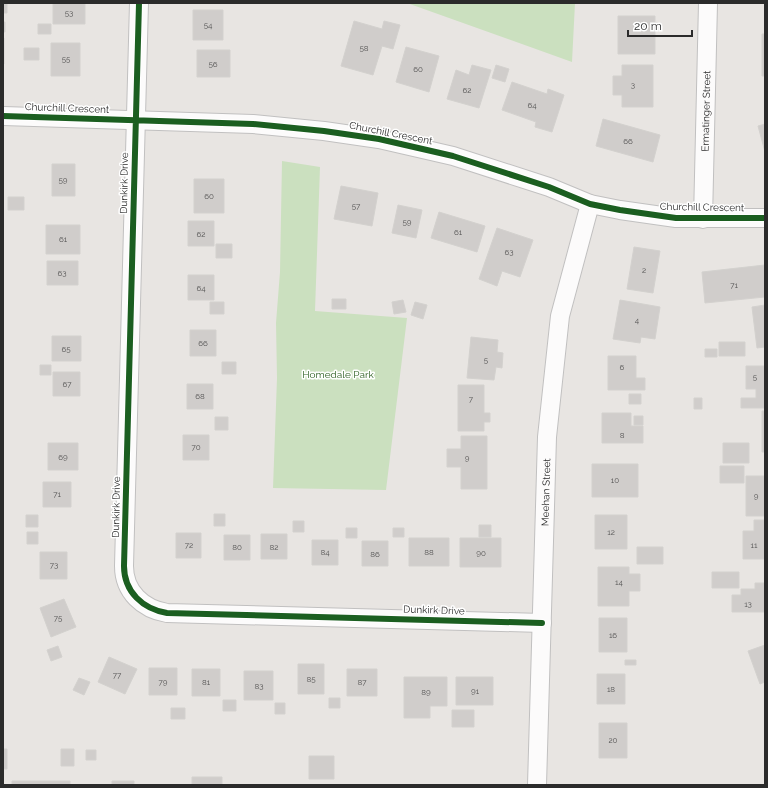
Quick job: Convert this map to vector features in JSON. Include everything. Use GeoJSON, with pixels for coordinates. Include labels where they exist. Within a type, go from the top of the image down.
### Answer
{"type":"FeatureCollection","features":[{"type":"Feature","properties":{"kind":"street","name":"Dunkirk Drive"},"geometry":{"type":"LineString","coordinates":[[139,3],[124,570],[128,585],[136,598],[149,608],[167,613],[542,623]]}},
{"type":"Feature","properties":{"kind":"street","name":"Ermatinger Street"},"geometry":{"type":"LineString","coordinates":[[703,219],[708,3]]}},
{"type":"Feature","properties":{"kind":"street","name":"Churchill Crescent"},"geometry":{"type":"LineString","coordinates":[[3,116],[253,124],[324,131],[379,139],[481,164],[549,187],[590,204],[649,216],[703,219],[765,218]]}},
{"type":"Feature","properties":{"kind":"street","name":"Meehan Street"},"geometry":{"type":"LineString","coordinates":[[537,785],[548,437],[556,342],[566,290],[590,204]]}},
{"type":"Feature","properties":{"kind":"green space"},"geometry":{"type":"Polygon","coordinates":[[[407,3],[575,3],[572,62],[407,3]]]}},
{"type":"Feature","properties":{"kind":"green space","name":"Homedale Park"},"geometry":{"type":"Polygon","coordinates":[[[282,161],[320,167],[315,311],[407,318],[386,490],[273,488],[277,378],[276,323],[280,272],[282,161]]]}},
{"type":"Feature","properties":{"kind":"building"},"geometry":{"type":"Polygon","coordinates":[[[3,3],[7,3],[7,13],[3,13],[3,3]]]}},
{"type":"Feature","properties":{"kind":"building"},"geometry":{"type":"Polygon","coordinates":[[[53,3],[85,3],[85,24],[53,24],[53,3]]]}},
{"type":"Feature","properties":{"kind":"building"},"geometry":{"type":"Polygon","coordinates":[[[193,10],[223,10],[223,40],[193,40],[193,10]]]}},
{"type":"Feature","properties":{"kind":"building"},"geometry":{"type":"Polygon","coordinates":[[[618,16],[655,16],[655,54],[618,54],[618,16]]]}},
{"type":"Feature","properties":{"kind":"building"},"geometry":{"type":"Polygon","coordinates":[[[354,21],[382,29],[384,21],[400,25],[393,49],[382,46],[373,75],[341,66],[354,21]]]}},
{"type":"Feature","properties":{"kind":"building"},"geometry":{"type":"Polygon","coordinates":[[[3,22],[5,22],[5,32],[3,32],[3,22]]]}},
{"type":"Feature","properties":{"kind":"building"},"geometry":{"type":"Polygon","coordinates":[[[38,24],[51,24],[51,34],[38,34],[38,24]]]}},
{"type":"Feature","properties":{"kind":"building"},"geometry":{"type":"Polygon","coordinates":[[[762,34],[765,34],[765,76],[762,76],[762,34]]]}},
{"type":"Feature","properties":{"kind":"building"},"geometry":{"type":"Polygon","coordinates":[[[4,38],[4,64],[3,64],[4,38]]]}},
{"type":"Feature","properties":{"kind":"building"},"geometry":{"type":"Polygon","coordinates":[[[51,43],[80,43],[80,76],[51,76],[51,43]]]}},
{"type":"Feature","properties":{"kind":"building"},"geometry":{"type":"Polygon","coordinates":[[[406,47],[439,56],[429,92],[396,82],[406,47]]]}},
{"type":"Feature","properties":{"kind":"building"},"geometry":{"type":"Polygon","coordinates":[[[24,48],[39,48],[39,60],[24,60],[24,48]]]}},
{"type":"Feature","properties":{"kind":"building"},"geometry":{"type":"Polygon","coordinates":[[[197,50],[230,50],[230,77],[197,77],[197,50]]]}},
{"type":"Feature","properties":{"kind":"building"},"geometry":{"type":"Polygon","coordinates":[[[472,65],[491,70],[479,108],[447,99],[456,70],[469,75],[472,65]]]}},
{"type":"Feature","properties":{"kind":"building"},"geometry":{"type":"Polygon","coordinates":[[[496,65],[509,69],[505,82],[492,78],[496,65]]]}},
{"type":"Feature","properties":{"kind":"building"},"geometry":{"type":"Polygon","coordinates":[[[622,65],[653,65],[653,107],[622,107],[622,95],[613,95],[613,76],[622,76],[622,65]]]}},
{"type":"Feature","properties":{"kind":"building"},"geometry":{"type":"Polygon","coordinates":[[[512,82],[547,94],[548,89],[564,95],[552,132],[535,127],[536,122],[502,110],[512,82]]]}},
{"type":"Feature","properties":{"kind":"building"},"geometry":{"type":"Polygon","coordinates":[[[603,119],[660,135],[653,162],[596,146],[603,119]]]}},
{"type":"Feature","properties":{"kind":"building"},"geometry":{"type":"Polygon","coordinates":[[[765,124],[765,152],[758,126],[765,124]]]}},
{"type":"Feature","properties":{"kind":"building"},"geometry":{"type":"Polygon","coordinates":[[[52,164],[75,164],[75,196],[52,196],[52,164]]]}},
{"type":"Feature","properties":{"kind":"building"},"geometry":{"type":"Polygon","coordinates":[[[194,179],[224,179],[224,213],[194,213],[194,179]]]}},
{"type":"Feature","properties":{"kind":"building"},"geometry":{"type":"Polygon","coordinates":[[[341,186],[378,193],[372,226],[334,219],[341,186]]]}},
{"type":"Feature","properties":{"kind":"building"},"geometry":{"type":"Polygon","coordinates":[[[8,197],[24,197],[24,210],[8,210],[8,197]]]}},
{"type":"Feature","properties":{"kind":"building"},"geometry":{"type":"Polygon","coordinates":[[[398,205],[422,210],[416,238],[392,233],[398,205]]]}},
{"type":"Feature","properties":{"kind":"building"},"geometry":{"type":"Polygon","coordinates":[[[439,212],[485,226],[477,252],[431,238],[439,212]]]}},
{"type":"Feature","properties":{"kind":"building"},"geometry":{"type":"Polygon","coordinates":[[[188,221],[214,221],[214,246],[188,246],[188,221]]]}},
{"type":"Feature","properties":{"kind":"building"},"geometry":{"type":"Polygon","coordinates":[[[46,225],[80,225],[80,254],[46,254],[46,225]]]}},
{"type":"Feature","properties":{"kind":"building"},"geometry":{"type":"Polygon","coordinates":[[[497,228],[533,240],[520,277],[502,271],[497,286],[479,279],[497,228]]]}},
{"type":"Feature","properties":{"kind":"building"},"geometry":{"type":"Polygon","coordinates":[[[216,244],[232,244],[232,258],[216,258],[216,244]]]}},
{"type":"Feature","properties":{"kind":"building"},"geometry":{"type":"Polygon","coordinates":[[[634,247],[660,251],[653,293],[627,289],[634,247]]]}},
{"type":"Feature","properties":{"kind":"building"},"geometry":{"type":"Polygon","coordinates":[[[47,261],[78,261],[78,285],[47,285],[47,261]]]}},
{"type":"Feature","properties":{"kind":"building"},"geometry":{"type":"Polygon","coordinates":[[[765,265],[765,297],[705,303],[702,272],[765,265]]]}},
{"type":"Feature","properties":{"kind":"building"},"geometry":{"type":"Polygon","coordinates":[[[188,275],[214,275],[214,300],[188,300],[188,275]]]}},
{"type":"Feature","properties":{"kind":"building"},"geometry":{"type":"Polygon","coordinates":[[[332,299],[346,299],[346,309],[332,309],[332,299]]]}},
{"type":"Feature","properties":{"kind":"building"},"geometry":{"type":"Polygon","coordinates":[[[403,300],[406,312],[394,314],[392,302],[403,300]]]}},
{"type":"Feature","properties":{"kind":"building"},"geometry":{"type":"Polygon","coordinates":[[[620,300],[660,307],[655,339],[641,337],[640,343],[613,339],[620,300]]]}},
{"type":"Feature","properties":{"kind":"building"},"geometry":{"type":"Polygon","coordinates":[[[210,302],[224,302],[224,314],[210,314],[210,302]]]}},
{"type":"Feature","properties":{"kind":"building"},"geometry":{"type":"Polygon","coordinates":[[[415,302],[427,305],[423,319],[411,315],[415,302]]]}},
{"type":"Feature","properties":{"kind":"building"},"geometry":{"type":"Polygon","coordinates":[[[765,305],[765,347],[757,348],[752,307],[765,305]]]}},
{"type":"Feature","properties":{"kind":"building"},"geometry":{"type":"Polygon","coordinates":[[[190,330],[216,330],[216,356],[190,356],[190,330]]]}},
{"type":"Feature","properties":{"kind":"building"},"geometry":{"type":"Polygon","coordinates":[[[52,336],[81,336],[81,361],[52,361],[52,336]]]}},
{"type":"Feature","properties":{"kind":"building"},"geometry":{"type":"Polygon","coordinates":[[[471,337],[498,340],[497,352],[503,353],[502,368],[496,367],[494,380],[467,378],[471,337]]]}},
{"type":"Feature","properties":{"kind":"building"},"geometry":{"type":"Polygon","coordinates":[[[719,342],[745,342],[745,356],[719,356],[719,342]]]}},
{"type":"Feature","properties":{"kind":"building"},"geometry":{"type":"Polygon","coordinates":[[[705,349],[717,349],[717,357],[705,357],[705,349]]]}},
{"type":"Feature","properties":{"kind":"building"},"geometry":{"type":"Polygon","coordinates":[[[608,356],[636,356],[636,378],[645,378],[645,390],[608,390],[608,356]]]}},
{"type":"Feature","properties":{"kind":"building"},"geometry":{"type":"Polygon","coordinates":[[[222,362],[236,362],[236,374],[222,374],[222,362]]]}},
{"type":"Feature","properties":{"kind":"building"},"geometry":{"type":"Polygon","coordinates":[[[40,365],[51,365],[51,375],[40,375],[40,365]]]}},
{"type":"Feature","properties":{"kind":"building"},"geometry":{"type":"Polygon","coordinates":[[[746,366],[765,366],[765,408],[741,408],[741,398],[756,398],[756,389],[746,389],[746,366]]]}},
{"type":"Feature","properties":{"kind":"building"},"geometry":{"type":"Polygon","coordinates":[[[53,372],[80,372],[80,396],[53,396],[53,372]]]}},
{"type":"Feature","properties":{"kind":"building"},"geometry":{"type":"Polygon","coordinates":[[[187,384],[213,384],[213,409],[187,409],[187,384]]]}},
{"type":"Feature","properties":{"kind":"building"},"geometry":{"type":"Polygon","coordinates":[[[458,385],[484,385],[484,413],[490,413],[490,422],[484,422],[484,431],[458,431],[458,385]]]}},
{"type":"Feature","properties":{"kind":"building"},"geometry":{"type":"Polygon","coordinates":[[[629,394],[641,394],[641,404],[629,404],[629,394]]]}},
{"type":"Feature","properties":{"kind":"building"},"geometry":{"type":"Polygon","coordinates":[[[694,398],[702,398],[702,409],[694,409],[694,398]]]}},
{"type":"Feature","properties":{"kind":"building"},"geometry":{"type":"Polygon","coordinates":[[[762,411],[765,411],[765,452],[762,452],[762,411]]]}},
{"type":"Feature","properties":{"kind":"building"},"geometry":{"type":"Polygon","coordinates":[[[602,413],[631,413],[631,426],[643,426],[643,443],[602,443],[602,413]]]}},
{"type":"Feature","properties":{"kind":"building"},"geometry":{"type":"Polygon","coordinates":[[[634,416],[643,416],[643,425],[634,425],[634,416]]]}},
{"type":"Feature","properties":{"kind":"building"},"geometry":{"type":"Polygon","coordinates":[[[215,417],[228,417],[228,430],[215,430],[215,417]]]}},
{"type":"Feature","properties":{"kind":"building"},"geometry":{"type":"Polygon","coordinates":[[[183,435],[209,435],[209,460],[183,460],[183,435]]]}},
{"type":"Feature","properties":{"kind":"building"},"geometry":{"type":"Polygon","coordinates":[[[461,436],[487,436],[487,489],[461,489],[461,467],[447,467],[447,449],[461,449],[461,436]]]}},
{"type":"Feature","properties":{"kind":"building"},"geometry":{"type":"Polygon","coordinates":[[[48,443],[78,443],[78,470],[48,470],[48,443]]]}},
{"type":"Feature","properties":{"kind":"building"},"geometry":{"type":"Polygon","coordinates":[[[723,443],[749,443],[749,463],[723,463],[723,443]]]}},
{"type":"Feature","properties":{"kind":"building"},"geometry":{"type":"Polygon","coordinates":[[[592,464],[638,464],[638,497],[592,497],[592,464]]]}},
{"type":"Feature","properties":{"kind":"building"},"geometry":{"type":"Polygon","coordinates":[[[720,466],[744,466],[744,483],[720,483],[720,466]]]}},
{"type":"Feature","properties":{"kind":"building"},"geometry":{"type":"Polygon","coordinates":[[[746,476],[765,476],[765,516],[746,516],[746,476]]]}},
{"type":"Feature","properties":{"kind":"building"},"geometry":{"type":"Polygon","coordinates":[[[43,482],[71,482],[71,507],[43,507],[43,482]]]}},
{"type":"Feature","properties":{"kind":"building"},"geometry":{"type":"Polygon","coordinates":[[[214,514],[225,514],[225,526],[214,526],[214,514]]]}},
{"type":"Feature","properties":{"kind":"building"},"geometry":{"type":"Polygon","coordinates":[[[26,515],[38,515],[38,527],[26,527],[26,515]]]}},
{"type":"Feature","properties":{"kind":"building"},"geometry":{"type":"Polygon","coordinates":[[[595,515],[627,515],[627,549],[595,549],[595,515]]]}},
{"type":"Feature","properties":{"kind":"building"},"geometry":{"type":"Polygon","coordinates":[[[754,520],[765,520],[765,559],[743,559],[743,531],[754,531],[754,520]]]}},
{"type":"Feature","properties":{"kind":"building"},"geometry":{"type":"Polygon","coordinates":[[[293,521],[304,521],[304,532],[293,532],[293,521]]]}},
{"type":"Feature","properties":{"kind":"building"},"geometry":{"type":"Polygon","coordinates":[[[479,525],[491,525],[491,537],[479,537],[479,525]]]}},
{"type":"Feature","properties":{"kind":"building"},"geometry":{"type":"Polygon","coordinates":[[[346,528],[357,528],[357,538],[346,538],[346,528]]]}},
{"type":"Feature","properties":{"kind":"building"},"geometry":{"type":"Polygon","coordinates":[[[393,528],[404,528],[404,537],[393,537],[393,528]]]}},
{"type":"Feature","properties":{"kind":"building"},"geometry":{"type":"Polygon","coordinates":[[[27,532],[38,532],[38,544],[27,544],[27,532]]]}},
{"type":"Feature","properties":{"kind":"building"},"geometry":{"type":"Polygon","coordinates":[[[176,533],[201,533],[201,558],[176,558],[176,533]]]}},
{"type":"Feature","properties":{"kind":"building"},"geometry":{"type":"Polygon","coordinates":[[[261,534],[287,534],[287,559],[261,559],[261,534]]]}},
{"type":"Feature","properties":{"kind":"building"},"geometry":{"type":"Polygon","coordinates":[[[224,535],[250,535],[250,560],[224,560],[224,535]]]}},
{"type":"Feature","properties":{"kind":"building"},"geometry":{"type":"Polygon","coordinates":[[[409,538],[449,538],[449,566],[409,566],[409,538]]]}},
{"type":"Feature","properties":{"kind":"building"},"geometry":{"type":"Polygon","coordinates":[[[460,538],[501,538],[501,567],[460,567],[460,538]]]}},
{"type":"Feature","properties":{"kind":"building"},"geometry":{"type":"Polygon","coordinates":[[[312,540],[338,540],[338,565],[312,565],[312,540]]]}},
{"type":"Feature","properties":{"kind":"building"},"geometry":{"type":"Polygon","coordinates":[[[362,541],[388,541],[388,566],[362,566],[362,541]]]}},
{"type":"Feature","properties":{"kind":"building"},"geometry":{"type":"Polygon","coordinates":[[[637,547],[663,547],[663,564],[637,564],[637,547]]]}},
{"type":"Feature","properties":{"kind":"building"},"geometry":{"type":"Polygon","coordinates":[[[40,552],[67,552],[67,579],[40,579],[40,552]]]}},
{"type":"Feature","properties":{"kind":"building"},"geometry":{"type":"Polygon","coordinates":[[[598,567],[629,567],[629,574],[640,574],[640,591],[629,591],[629,606],[598,606],[598,567]]]}},
{"type":"Feature","properties":{"kind":"building"},"geometry":{"type":"Polygon","coordinates":[[[712,572],[739,572],[739,588],[712,588],[712,572]]]}},
{"type":"Feature","properties":{"kind":"building"},"geometry":{"type":"Polygon","coordinates":[[[755,583],[765,583],[765,612],[732,612],[732,595],[741,595],[741,589],[755,589],[755,583]]]}},
{"type":"Feature","properties":{"kind":"building"},"geometry":{"type":"Polygon","coordinates":[[[64,599],[76,627],[51,637],[40,608],[64,599]]]}},
{"type":"Feature","properties":{"kind":"building"},"geometry":{"type":"Polygon","coordinates":[[[599,618],[627,618],[627,652],[599,652],[599,618]]]}},
{"type":"Feature","properties":{"kind":"building"},"geometry":{"type":"Polygon","coordinates":[[[765,645],[765,682],[760,684],[748,651],[765,645]]]}},
{"type":"Feature","properties":{"kind":"building"},"geometry":{"type":"Polygon","coordinates":[[[58,646],[62,657],[51,661],[47,650],[58,646]]]}},
{"type":"Feature","properties":{"kind":"building"},"geometry":{"type":"Polygon","coordinates":[[[109,657],[137,669],[125,694],[98,682],[109,657]]]}},
{"type":"Feature","properties":{"kind":"building"},"geometry":{"type":"Polygon","coordinates":[[[625,660],[636,660],[636,665],[625,665],[625,660]]]}},
{"type":"Feature","properties":{"kind":"building"},"geometry":{"type":"Polygon","coordinates":[[[298,664],[324,664],[324,694],[298,694],[298,664]]]}},
{"type":"Feature","properties":{"kind":"building"},"geometry":{"type":"Polygon","coordinates":[[[149,668],[177,668],[177,695],[149,695],[149,668]]]}},
{"type":"Feature","properties":{"kind":"building"},"geometry":{"type":"Polygon","coordinates":[[[192,669],[220,669],[220,696],[192,696],[192,669]]]}},
{"type":"Feature","properties":{"kind":"building"},"geometry":{"type":"Polygon","coordinates":[[[347,669],[377,669],[377,696],[347,696],[347,669]]]}},
{"type":"Feature","properties":{"kind":"building"},"geometry":{"type":"Polygon","coordinates":[[[244,671],[273,671],[273,700],[244,700],[244,671]]]}},
{"type":"Feature","properties":{"kind":"building"},"geometry":{"type":"Polygon","coordinates":[[[597,674],[625,674],[625,704],[597,704],[597,674]]]}},
{"type":"Feature","properties":{"kind":"building"},"geometry":{"type":"Polygon","coordinates":[[[404,677],[447,677],[447,706],[430,706],[430,718],[404,718],[404,677]]]}},
{"type":"Feature","properties":{"kind":"building"},"geometry":{"type":"Polygon","coordinates":[[[456,677],[493,677],[493,705],[456,705],[456,677]]]}},
{"type":"Feature","properties":{"kind":"building"},"geometry":{"type":"Polygon","coordinates":[[[79,678],[90,682],[84,695],[73,690],[79,678]]]}},
{"type":"Feature","properties":{"kind":"building"},"geometry":{"type":"Polygon","coordinates":[[[329,698],[340,698],[340,708],[329,708],[329,698]]]}},
{"type":"Feature","properties":{"kind":"building"},"geometry":{"type":"Polygon","coordinates":[[[223,700],[236,700],[236,711],[223,711],[223,700]]]}},
{"type":"Feature","properties":{"kind":"building"},"geometry":{"type":"Polygon","coordinates":[[[275,703],[285,703],[285,714],[275,714],[275,703]]]}},
{"type":"Feature","properties":{"kind":"building"},"geometry":{"type":"Polygon","coordinates":[[[171,708],[185,708],[185,719],[171,719],[171,708]]]}},
{"type":"Feature","properties":{"kind":"building"},"geometry":{"type":"Polygon","coordinates":[[[452,710],[474,710],[474,727],[452,727],[452,710]]]}},
{"type":"Feature","properties":{"kind":"building"},"geometry":{"type":"Polygon","coordinates":[[[599,723],[627,723],[627,758],[599,758],[599,723]]]}},
{"type":"Feature","properties":{"kind":"building"},"geometry":{"type":"Polygon","coordinates":[[[3,749],[7,749],[7,769],[3,769],[3,749]]]}},
{"type":"Feature","properties":{"kind":"building"},"geometry":{"type":"Polygon","coordinates":[[[61,749],[74,749],[74,766],[61,766],[61,749]]]}},
{"type":"Feature","properties":{"kind":"building"},"geometry":{"type":"Polygon","coordinates":[[[86,750],[96,750],[96,760],[86,760],[86,750]]]}},
{"type":"Feature","properties":{"kind":"building"},"geometry":{"type":"Polygon","coordinates":[[[309,756],[334,756],[334,779],[309,779],[309,756]]]}},
{"type":"Feature","properties":{"kind":"building"},"geometry":{"type":"Polygon","coordinates":[[[192,777],[222,777],[222,785],[192,785],[192,777]]]}},
{"type":"Feature","properties":{"kind":"building"},"geometry":{"type":"Polygon","coordinates":[[[12,781],[70,781],[70,785],[12,785],[12,781]]]}},
{"type":"Feature","properties":{"kind":"building"},"geometry":{"type":"Polygon","coordinates":[[[112,781],[134,781],[134,785],[112,785],[112,781]]]}},
{"type":"Feature","properties":{"kind":"cycle path"},"geometry":{"type":"LineString","coordinates":[[139,3],[124,566],[127,584],[131,591],[136,598],[150,608],[167,613],[542,623]]}},
{"type":"Feature","properties":{"kind":"cycle path"},"geometry":{"type":"LineString","coordinates":[[3,116],[253,124],[324,131],[379,139],[453,156],[549,187],[590,204],[620,210],[676,218],[765,218]]}}]}
